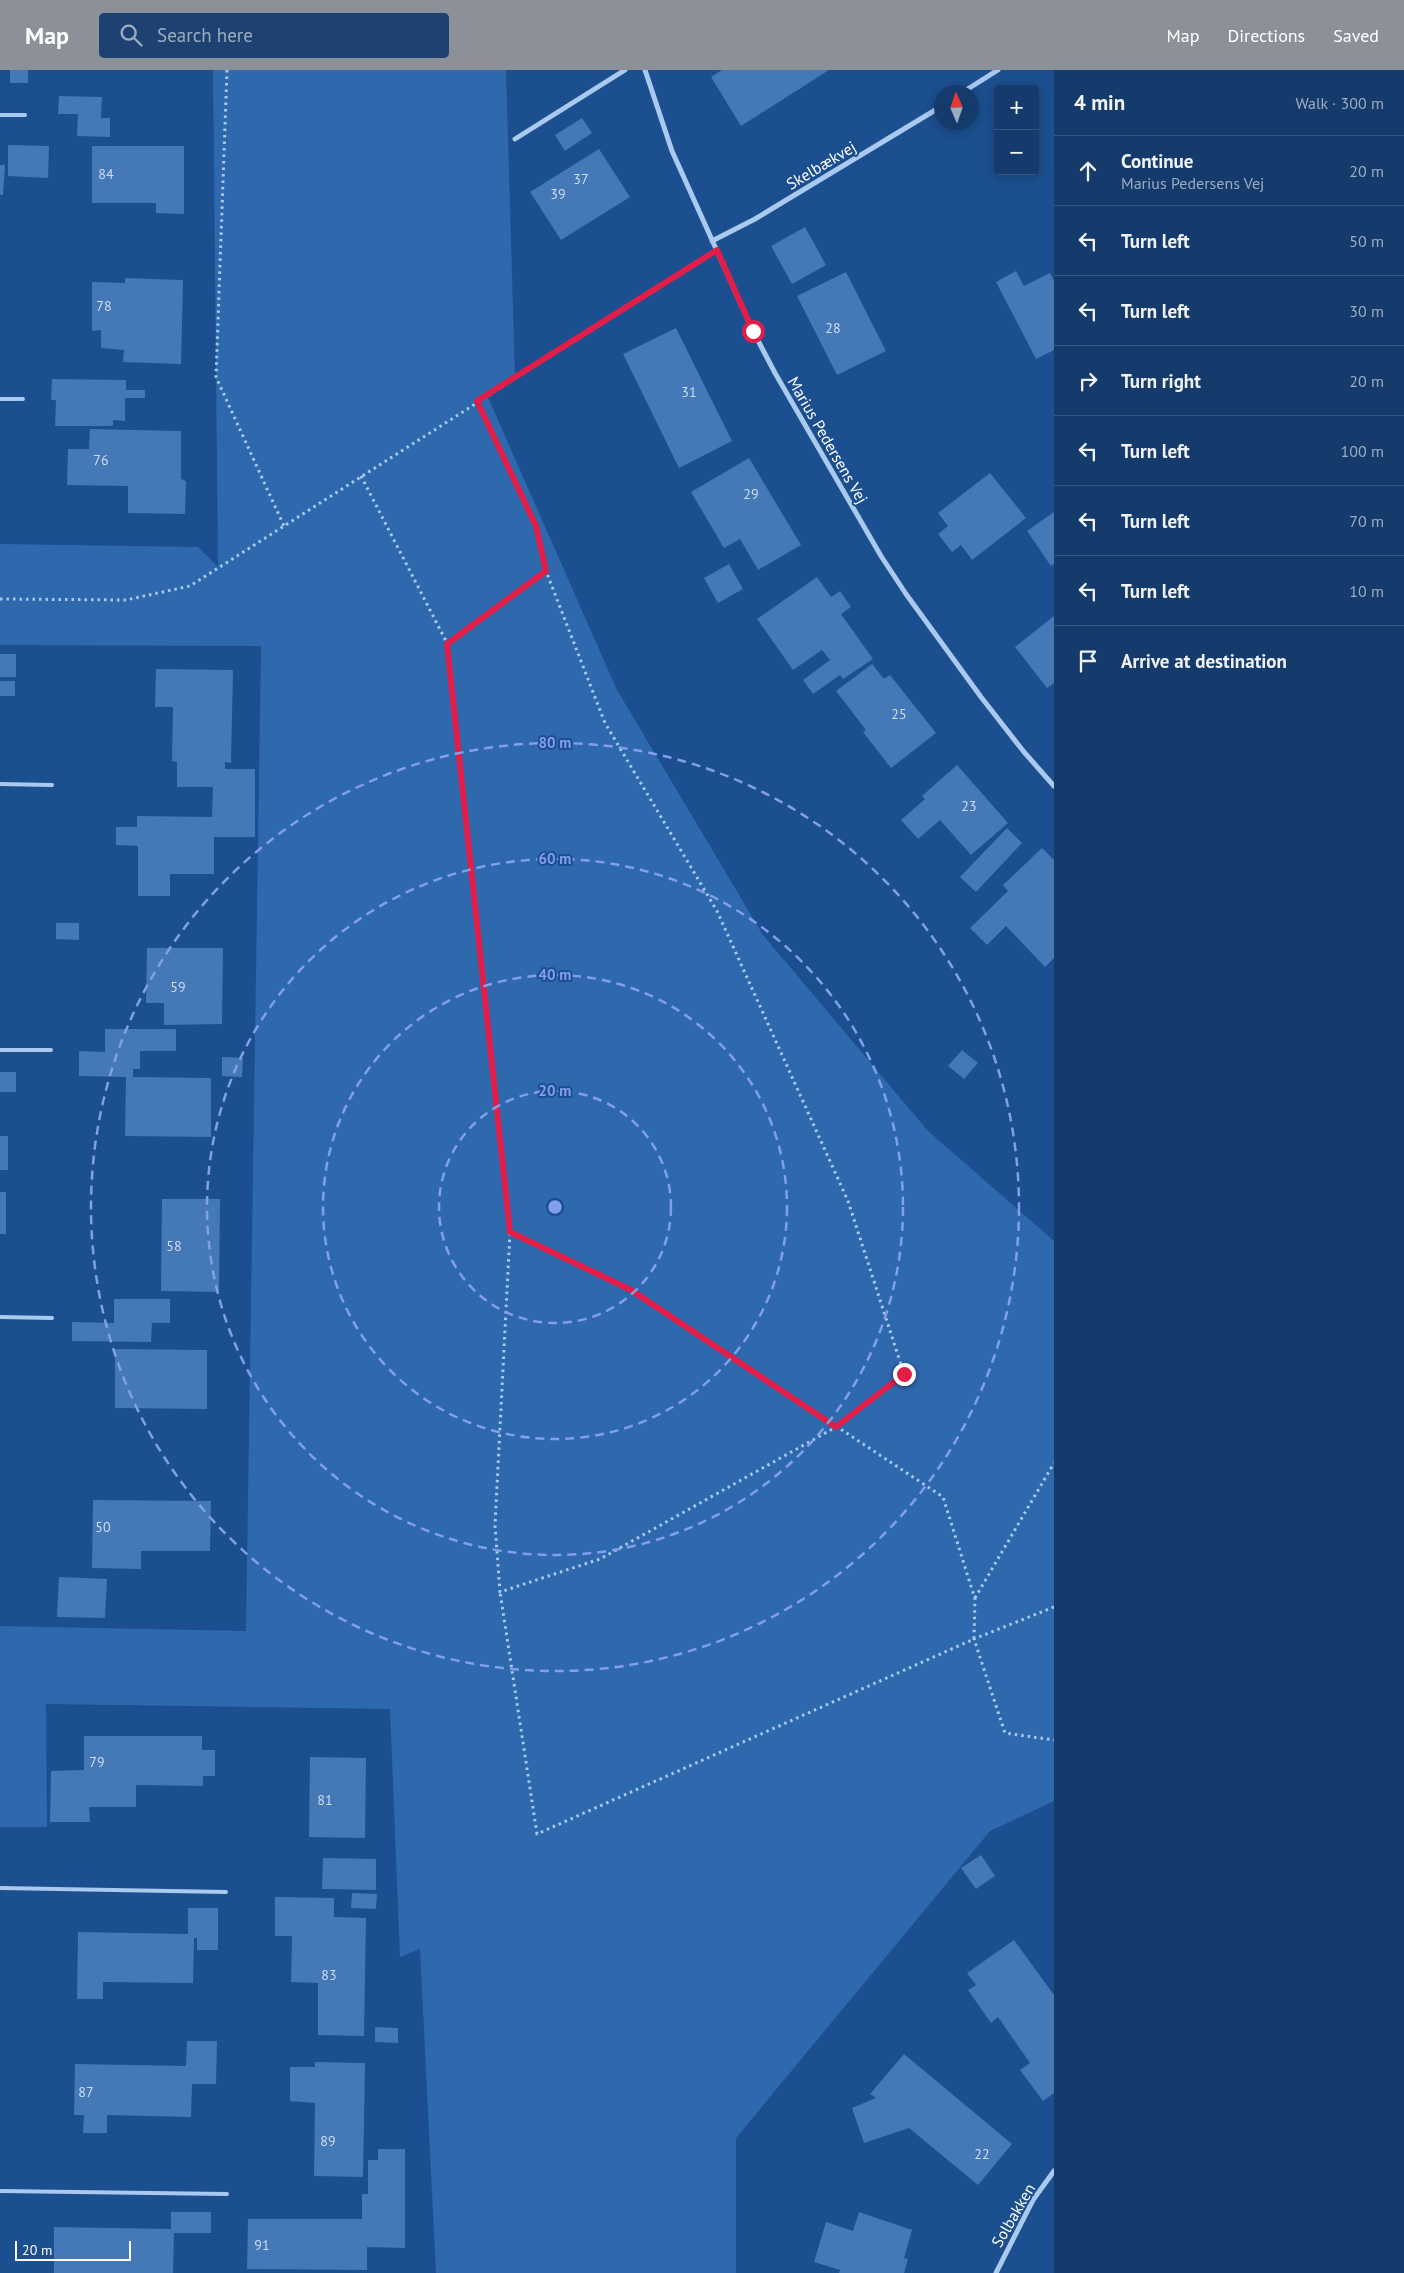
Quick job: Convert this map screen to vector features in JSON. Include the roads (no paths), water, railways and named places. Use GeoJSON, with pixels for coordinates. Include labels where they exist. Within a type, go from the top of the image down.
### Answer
{"type":"FeatureCollection","features":[{"type":"Feature","properties":{"kind":"street"},"geometry":{"type":"LineString","coordinates":[[515,139],[624,70]]}},
{"type":"Feature","properties":{"kind":"street","name":"Marius Pedersens Vej"},"geometry":{"type":"LineString","coordinates":[[645,70],[672,151],[753,331],[775,373],[881,556],[981,697],[1024,752],[1054,786]]}},
{"type":"Feature","properties":{"kind":"street"},"geometry":{"type":"LineString","coordinates":[[974,85],[998,70]]}},
{"type":"Feature","properties":{"kind":"street","name":"Skelbækvej"},"geometry":{"type":"LineString","coordinates":[[712,241],[755,219],[934,111]]}},
{"type":"Feature","properties":{"kind":"street","name":"Solbakken"},"geometry":{"type":"LineString","coordinates":[[996,2273],[1025,2214],[1054,2171]]}},
{"type":"Feature","properties":{"kind":"lane"},"geometry":{"type":"LineString","coordinates":[[0,115],[25,115]]}},
{"type":"Feature","properties":{"kind":"lane"},"geometry":{"type":"LineString","coordinates":[[0,399],[23,399]]}},
{"type":"Feature","properties":{"kind":"lane"},"geometry":{"type":"LineString","coordinates":[[0,784],[52,785]]}},
{"type":"Feature","properties":{"kind":"lane"},"geometry":{"type":"LineString","coordinates":[[0,1050],[51,1050]]}},
{"type":"Feature","properties":{"kind":"lane"},"geometry":{"type":"LineString","coordinates":[[0,1317],[52,1318]]}},
{"type":"Feature","properties":{"kind":"lane"},"geometry":{"type":"LineString","coordinates":[[0,1888],[226,1892]]}},
{"type":"Feature","properties":{"kind":"lane"},"geometry":{"type":"LineString","coordinates":[[0,2191],[227,2194]]}}]}
